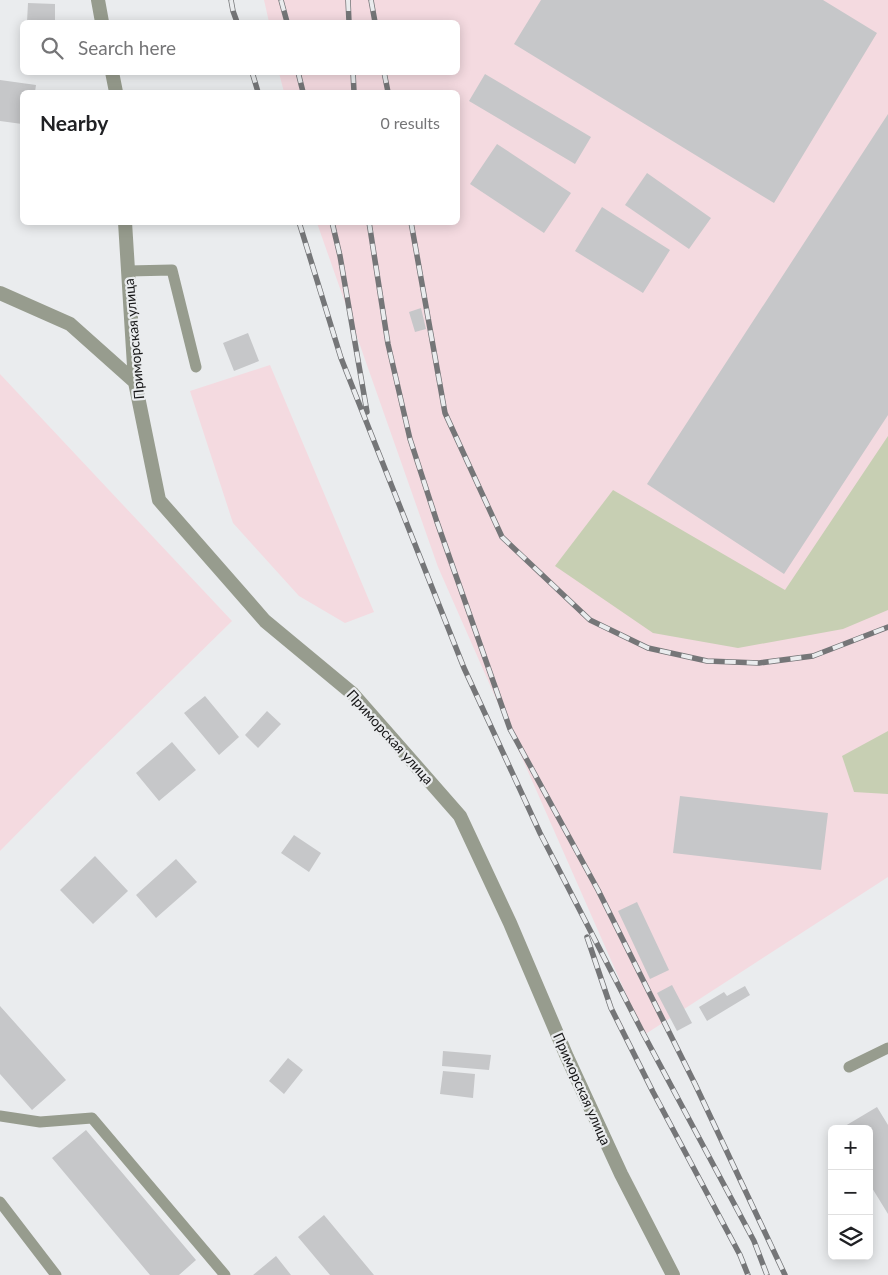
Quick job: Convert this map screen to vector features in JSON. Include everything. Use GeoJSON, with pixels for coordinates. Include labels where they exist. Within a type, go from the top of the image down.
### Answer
{"type":"FeatureCollection","features":[{"type":"Feature","properties":{"kind":"street"},"geometry":{"type":"LineString","coordinates":[[98,0],[102,20]]}},
{"type":"Feature","properties":{"kind":"street"},"geometry":{"type":"LineString","coordinates":[[113,75],[116,90]]}},
{"type":"Feature","properties":{"kind":"street","name":"Приморская улица"},"geometry":{"type":"LineString","coordinates":[[125,225],[135,382],[159,500],[265,621],[353,694],[460,816],[510,923],[567,1057],[621,1174],[673,1275]]}},
{"type":"Feature","properties":{"kind":"street"},"geometry":{"type":"LineString","coordinates":[[0,294],[70,324],[135,382]]}},
{"type":"Feature","properties":{"kind":"lane"},"geometry":{"type":"LineString","coordinates":[[128,271],[172,270],[196,367]]}},
{"type":"Feature","properties":{"kind":"lane"},"geometry":{"type":"LineString","coordinates":[[849,1067],[888,1048]]}},
{"type":"Feature","properties":{"kind":"lane"},"geometry":{"type":"LineString","coordinates":[[0,1116],[40,1122],[92,1118],[224,1275]]}},
{"type":"Feature","properties":{"kind":"lane"},"geometry":{"type":"LineString","coordinates":[[0,1202],[56,1275]]}},
{"type":"Feature","properties":{"kind":"shaded area"},"geometry":{"type":"Polygon","coordinates":[[[264,0],[888,0],[888,877],[644,1035],[438,567],[318,225],[460,225],[460,90],[283,90],[280,75],[460,75],[460,20],[269,20],[264,0]]]}},
{"type":"Feature","properties":{"kind":"shaded area"},"geometry":{"type":"Polygon","coordinates":[[[270,365],[374,612],[345,623],[299,596],[233,523],[190,391],[270,365]]]}},
{"type":"Feature","properties":{"kind":"shaded area"},"geometry":{"type":"Polygon","coordinates":[[[0,374],[232,621],[0,851],[0,374]]]}},
{"type":"Feature","properties":{"kind":"green space"},"geometry":{"type":"Polygon","coordinates":[[[888,436],[888,610],[843,629],[738,648],[653,633],[555,566],[613,490],[785,590],[888,436]]]}},
{"type":"Feature","properties":{"kind":"green space"},"geometry":{"type":"Polygon","coordinates":[[[888,731],[888,794],[854,792],[842,756],[888,731]]]}},
{"type":"Feature","properties":{"kind":"building"},"geometry":{"type":"Polygon","coordinates":[[[541,0],[823,0],[877,33],[774,203],[514,44],[541,0]]]}},
{"type":"Feature","properties":{"kind":"building"},"geometry":{"type":"Polygon","coordinates":[[[28,3],[55,4],[55,20],[27,20],[28,3]]]}},
{"type":"Feature","properties":{"kind":"building"},"geometry":{"type":"Polygon","coordinates":[[[485,74],[591,137],[575,164],[469,101],[485,74]]]}},
{"type":"Feature","properties":{"kind":"building"},"geometry":{"type":"Polygon","coordinates":[[[0,80],[36,85],[35,90],[20,90],[20,124],[0,121],[0,80]]]}},
{"type":"Feature","properties":{"kind":"building"},"geometry":{"type":"Polygon","coordinates":[[[888,114],[888,415],[784,574],[647,484],[888,114]]]}},
{"type":"Feature","properties":{"kind":"building"},"geometry":{"type":"Polygon","coordinates":[[[497,144],[571,193],[544,233],[470,184],[497,144]]]}},
{"type":"Feature","properties":{"kind":"building"},"geometry":{"type":"Polygon","coordinates":[[[647,173],[711,218],[689,249],[625,205],[647,173]]]}},
{"type":"Feature","properties":{"kind":"building"},"geometry":{"type":"Polygon","coordinates":[[[602,207],[670,250],[643,293],[575,251],[602,207]]]}},
{"type":"Feature","properties":{"kind":"building"},"geometry":{"type":"Polygon","coordinates":[[[421,308],[426,329],[415,332],[409,312],[421,308]]]}},
{"type":"Feature","properties":{"kind":"building"},"geometry":{"type":"Polygon","coordinates":[[[248,333],[259,361],[234,371],[223,343],[248,333]]]}},
{"type":"Feature","properties":{"kind":"building"},"geometry":{"type":"Polygon","coordinates":[[[205,696],[239,737],[219,755],[184,713],[205,696]]]}},
{"type":"Feature","properties":{"kind":"building"},"geometry":{"type":"Polygon","coordinates":[[[267,711],[281,724],[258,748],[245,735],[267,711]]]}},
{"type":"Feature","properties":{"kind":"building"},"geometry":{"type":"Polygon","coordinates":[[[172,742],[196,770],[159,801],[136,773],[172,742]]]}},
{"type":"Feature","properties":{"kind":"building"},"geometry":{"type":"Polygon","coordinates":[[[680,796],[828,813],[821,870],[673,853],[680,796]]]}},
{"type":"Feature","properties":{"kind":"building"},"geometry":{"type":"Polygon","coordinates":[[[294,835],[321,853],[309,872],[281,853],[294,835]]]}},
{"type":"Feature","properties":{"kind":"building"},"geometry":{"type":"Polygon","coordinates":[[[95,856],[128,891],[93,924],[60,890],[95,856]]]}},
{"type":"Feature","properties":{"kind":"building"},"geometry":{"type":"Polygon","coordinates":[[[176,859],[197,882],[156,918],[136,895],[176,859]]]}},
{"type":"Feature","properties":{"kind":"building"},"geometry":{"type":"Polygon","coordinates":[[[637,902],[669,970],[650,979],[618,911],[637,902]]]}},
{"type":"Feature","properties":{"kind":"building"},"geometry":{"type":"Polygon","coordinates":[[[672,985],[692,1023],[677,1031],[657,993],[672,985]]]}},
{"type":"Feature","properties":{"kind":"building"},"geometry":{"type":"Polygon","coordinates":[[[745,986],[750,995],[707,1021],[699,1007],[724,992],[727,996],[745,986]]]}},
{"type":"Feature","properties":{"kind":"building"},"geometry":{"type":"Polygon","coordinates":[[[0,1006],[66,1080],[32,1110],[0,1074],[0,1006]]]}},
{"type":"Feature","properties":{"kind":"building"},"geometry":{"type":"Polygon","coordinates":[[[443,1051],[491,1055],[489,1070],[442,1066],[443,1051]]]}},
{"type":"Feature","properties":{"kind":"building"},"geometry":{"type":"Polygon","coordinates":[[[288,1058],[303,1070],[284,1094],[269,1081],[288,1058]]]}},
{"type":"Feature","properties":{"kind":"building"},"geometry":{"type":"Polygon","coordinates":[[[443,1071],[475,1074],[473,1098],[440,1094],[443,1071]]]}},
{"type":"Feature","properties":{"kind":"building"},"geometry":{"type":"Polygon","coordinates":[[[877,1107],[888,1125],[888,1214],[873,1190],[873,1125],[847,1125],[877,1107]]]}},
{"type":"Feature","properties":{"kind":"building"},"geometry":{"type":"Polygon","coordinates":[[[86,1130],[196,1260],[179,1275],[150,1275],[52,1158],[86,1130]]]}},
{"type":"Feature","properties":{"kind":"building"},"geometry":{"type":"Polygon","coordinates":[[[324,1215],[374,1275],[330,1275],[298,1237],[324,1215]]]}},
{"type":"Feature","properties":{"kind":"building"},"geometry":{"type":"Polygon","coordinates":[[[276,1256],[291,1275],[253,1275],[276,1256]]]}},
{"type":"Feature","properties":{"kind":"railway"},"geometry":{"type":"LineString","coordinates":[[231,0],[236,20]]}},
{"type":"Feature","properties":{"kind":"railway"},"geometry":{"type":"LineString","coordinates":[[281,0],[286,20]]}},
{"type":"Feature","properties":{"kind":"railway"},"geometry":{"type":"LineString","coordinates":[[348,0],[349,20]]}},
{"type":"Feature","properties":{"kind":"railway"},"geometry":{"type":"LineString","coordinates":[[371,0],[375,20]]}},
{"type":"Feature","properties":{"kind":"railway"},"geometry":{"type":"LineString","coordinates":[[253,75],[257,90]]}},
{"type":"Feature","properties":{"kind":"railway"},"geometry":{"type":"LineString","coordinates":[[299,75],[302,90]]}},
{"type":"Feature","properties":{"kind":"railway"},"geometry":{"type":"LineString","coordinates":[[353,75],[354,90]]}},
{"type":"Feature","properties":{"kind":"railway"},"geometry":{"type":"LineString","coordinates":[[385,75],[388,90]]}},
{"type":"Feature","properties":{"kind":"railway"},"geometry":{"type":"LineString","coordinates":[[300,225],[341,358],[464,668],[540,833],[644,1035],[754,1241],[767,1275]]}},
{"type":"Feature","properties":{"kind":"railway"},"geometry":{"type":"LineString","coordinates":[[333,225],[340,256],[367,412]]}},
{"type":"Feature","properties":{"kind":"railway"},"geometry":{"type":"LineString","coordinates":[[369,225],[388,344],[410,439],[437,522],[510,729],[598,890],[695,1084],[785,1275]]}},
{"type":"Feature","properties":{"kind":"railway"},"geometry":{"type":"LineString","coordinates":[[412,225],[445,413],[502,537],[590,620],[648,648],[707,661],[759,663],[813,656],[888,627]]}},
{"type":"Feature","properties":{"kind":"railway"},"geometry":{"type":"LineString","coordinates":[[587,937],[611,1008],[653,1092],[740,1255],[748,1275]]}}]}
